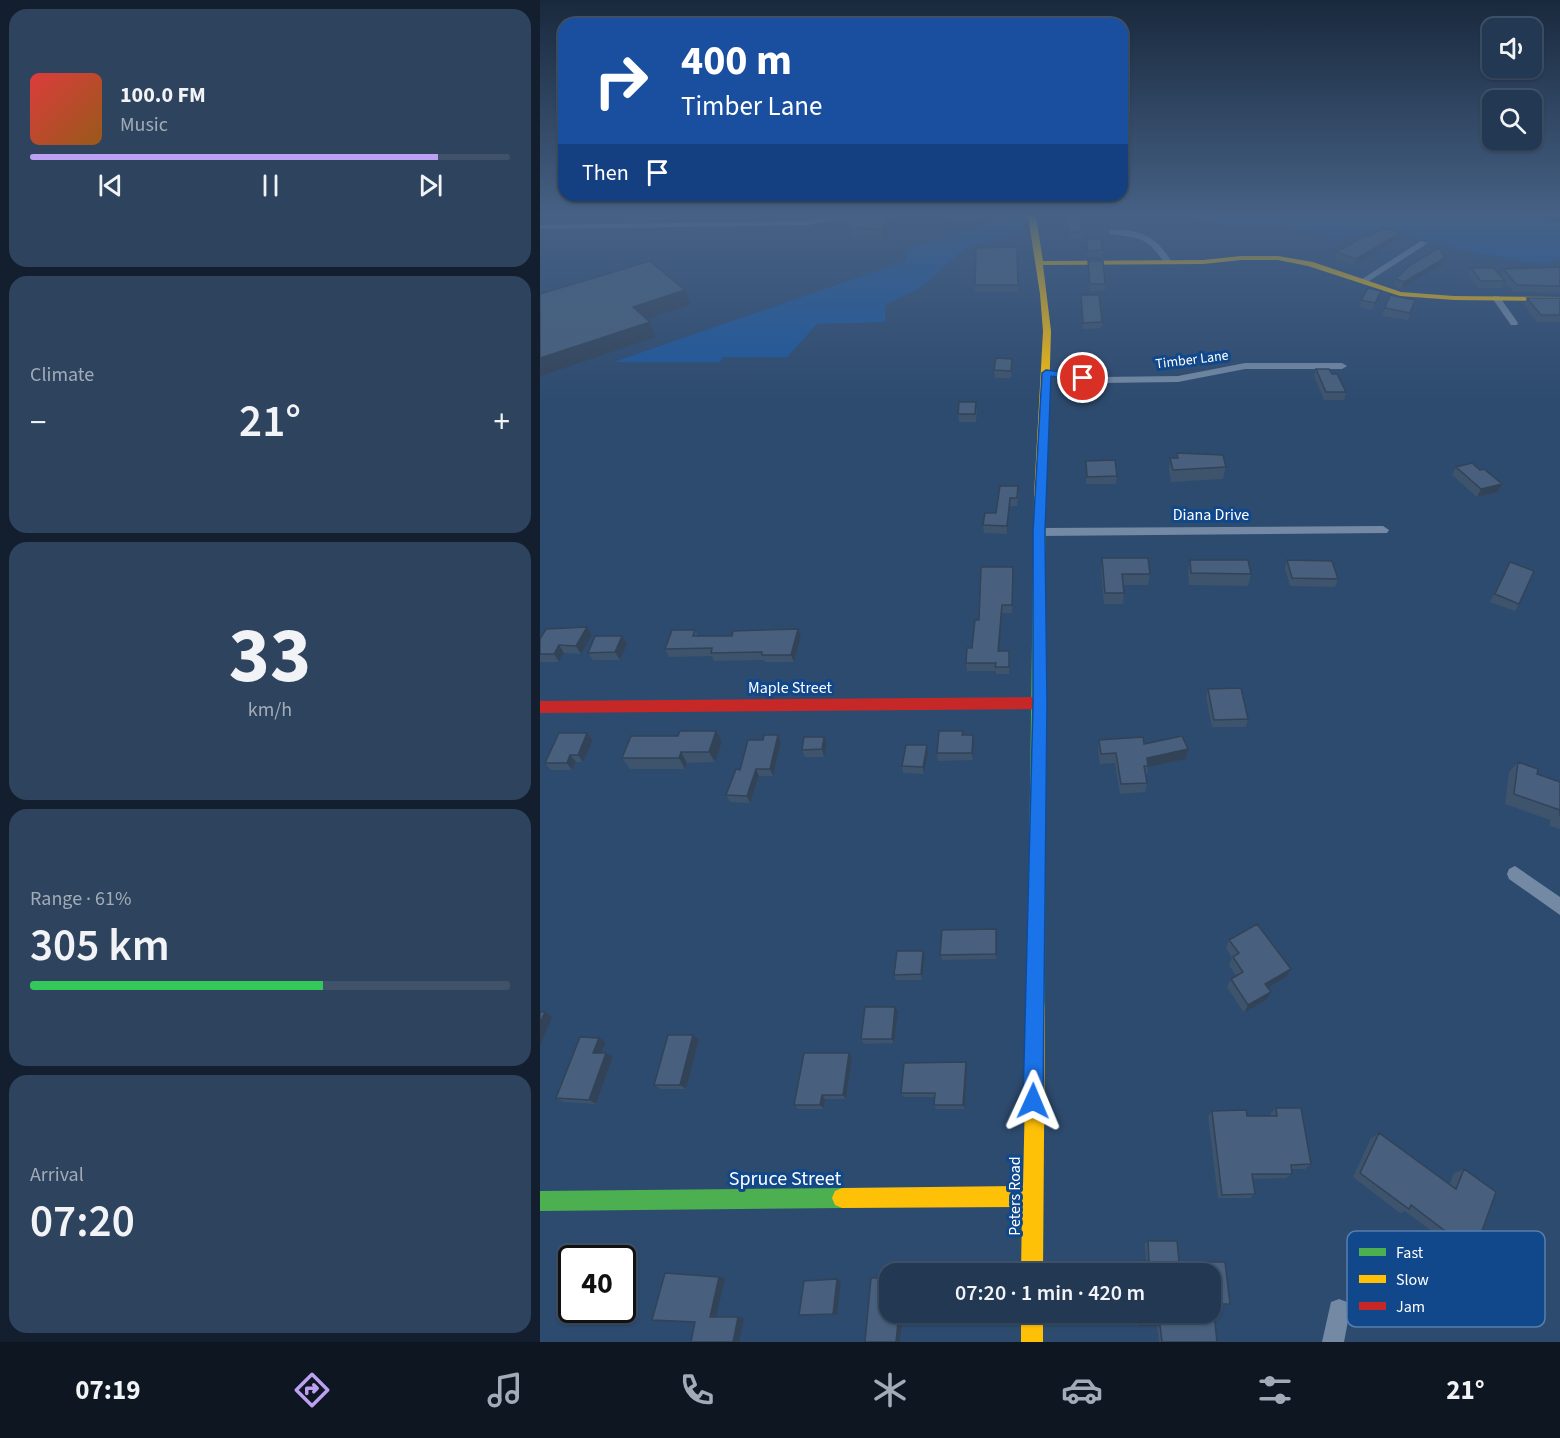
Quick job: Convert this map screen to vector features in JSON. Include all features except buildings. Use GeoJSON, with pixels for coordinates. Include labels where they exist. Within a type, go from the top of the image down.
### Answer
{"type":"FeatureCollection","features":[{"type":"Feature","properties":{"kind":"street","name":"Peters Road"},"geometry":{"type":"LineString","coordinates":[[1032,1263],[1031,1197],[1040,703],[1039,532],[1047,331],[1042,279]]}},
{"type":"Feature","properties":{"kind":"street"},"geometry":{"type":"LineString","coordinates":[[1356,279],[1400,294],[1560,299]]}},
{"type":"Feature","properties":{"kind":"street"},"geometry":{"type":"LineString","coordinates":[[1363,281],[1367,279]]}},
{"type":"Feature","properties":{"kind":"street"},"geometry":{"type":"LineString","coordinates":[[1496,298],[1514,324]]}},
{"type":"Feature","properties":{"kind":"street","name":"Timber Lane"},"geometry":{"type":"LineString","coordinates":[[1046,373],[1101,380],[1123,380],[1178,378],[1245,366],[1342,366]]}},
{"type":"Feature","properties":{"kind":"street","name":"Diana Drive"},"geometry":{"type":"LineString","coordinates":[[1039,532],[1383,530]]}},
{"type":"Feature","properties":{"kind":"street","name":"Maple Street"},"geometry":{"type":"LineString","coordinates":[[540,706],[1040,703]]}},
{"type":"Feature","properties":{"kind":"street"},"geometry":{"type":"LineString","coordinates":[[1515,874],[1560,907]]}},
{"type":"Feature","properties":{"kind":"street","name":"Spruce Street"},"geometry":{"type":"LineString","coordinates":[[540,1201],[1031,1197]]}},
{"type":"Feature","properties":{"kind":"street"},"geometry":{"type":"LineString","coordinates":[[1334,1342],[1339,1310]]}},
{"type":"Feature","properties":{"kind":"street"},"geometry":{"type":"LineString","coordinates":[[1032,1323],[1032,1342]]}},
{"type":"Feature","properties":{"kind":"shaded area"},"geometry":{"type":"Polygon","coordinates":[[[854,279],[931,279],[920,288],[885,305],[885,322],[817,324],[787,357],[723,357],[720,362],[614,362],[854,279]]]}},
{"type":"Feature","properties":{"kind":"traffic: fast"},"geometry":{"type":"LineString","coordinates":[[1036,1006],[1040,496]]}},
{"type":"Feature","properties":{"kind":"traffic: fast"},"geometry":{"type":"LineString","coordinates":[[540,1201],[842,1198]]}},
{"type":"Feature","properties":{"kind":"traffic: slow"},"geometry":{"type":"LineString","coordinates":[[1040,496],[1047,331],[1042,279]]}},
{"type":"Feature","properties":{"kind":"traffic: slow"},"geometry":{"type":"LineString","coordinates":[[1354,279],[1400,294],[1454,298],[1560,299]]}},
{"type":"Feature","properties":{"kind":"traffic: slow"},"geometry":{"type":"LineString","coordinates":[[1032,1263],[1036,1006]]}},
{"type":"Feature","properties":{"kind":"traffic: slow"},"geometry":{"type":"LineString","coordinates":[[842,1198],[1031,1196]]}},
{"type":"Feature","properties":{"kind":"traffic: slow"},"geometry":{"type":"LineString","coordinates":[[1032,1323],[1032,1342]]}},
{"type":"Feature","properties":{"kind":"traffic: jam"},"geometry":{"type":"LineString","coordinates":[[540,707],[1040,703]]}},
{"type":"Feature","properties":{"kind":"route"},"geometry":{"type":"LineString","coordinates":[[1033,1101],[1040,703],[1039,532],[1046,373],[1083,378]]}}]}
